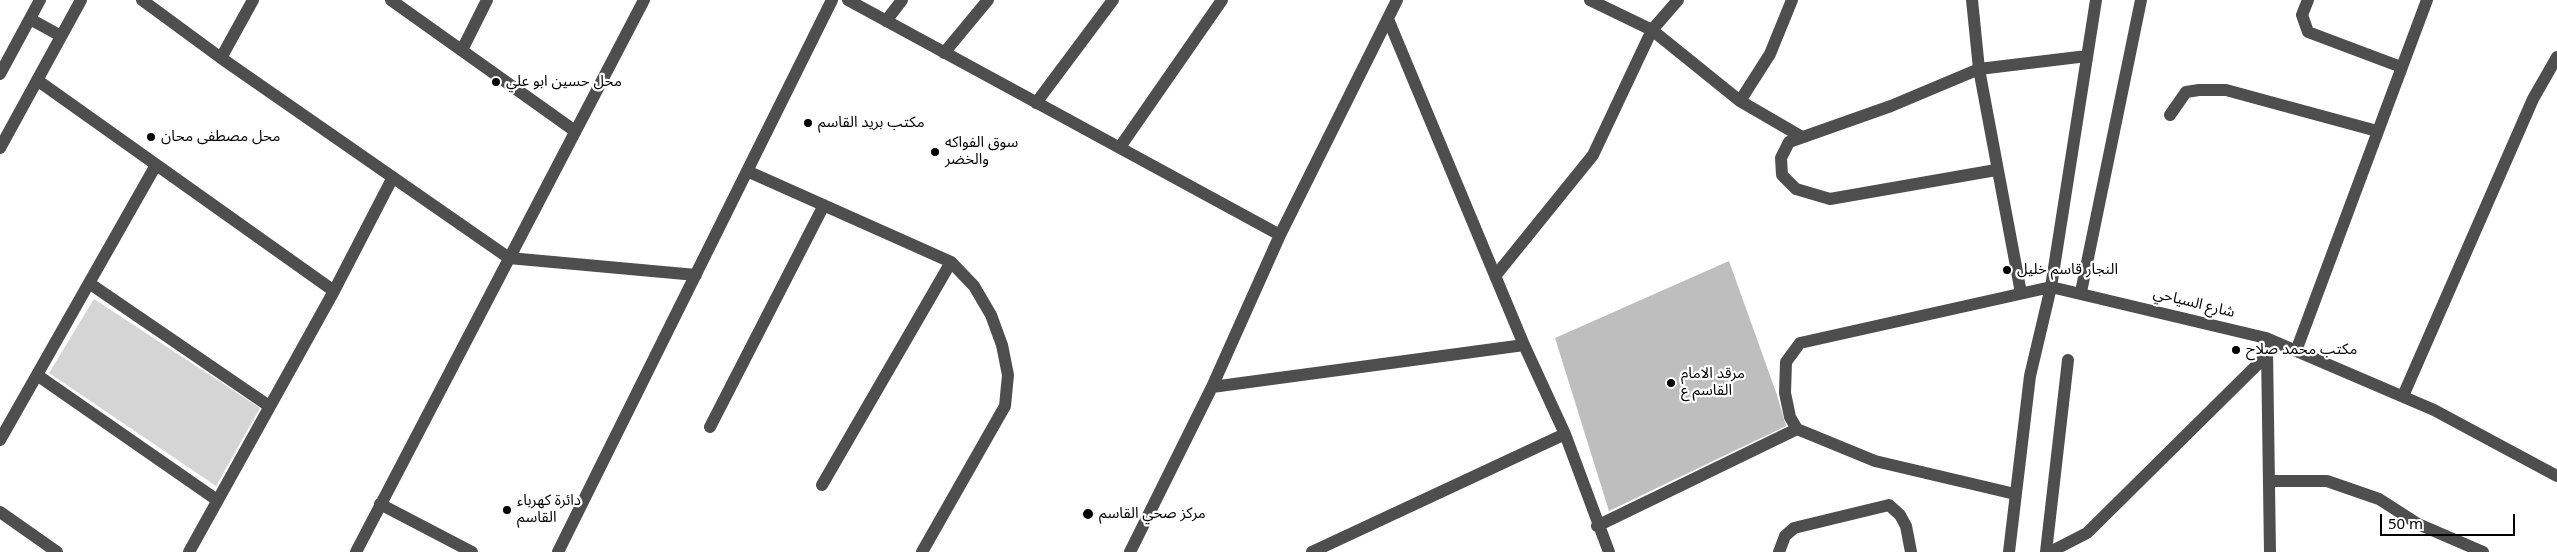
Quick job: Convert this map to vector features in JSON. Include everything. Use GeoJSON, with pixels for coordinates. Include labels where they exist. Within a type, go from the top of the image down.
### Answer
{"type":"FeatureCollection","features":[{"type":"Feature","properties":{"kind":"street"},"geometry":{"type":"LineString","coordinates":[[0,74],[40,0]]}},
{"type":"Feature","properties":{"kind":"street"},"geometry":{"type":"LineString","coordinates":[[0,148],[81,0]]}},
{"type":"Feature","properties":{"kind":"street"},"geometry":{"type":"LineString","coordinates":[[142,0],[221,58],[509,258],[696,275]]}},
{"type":"Feature","properties":{"kind":"street"},"geometry":{"type":"LineString","coordinates":[[221,58],[253,0]]}},
{"type":"Feature","properties":{"kind":"street"},"geometry":{"type":"LineString","coordinates":[[391,0],[575,132]]}},
{"type":"Feature","properties":{"kind":"street"},"geometry":{"type":"LineString","coordinates":[[462,50],[487,0]]}},
{"type":"Feature","properties":{"kind":"street"},"geometry":{"type":"LineString","coordinates":[[356,552],[644,0]]}},
{"type":"Feature","properties":{"kind":"street"},"geometry":{"type":"LineString","coordinates":[[558,552],[832,0]]}},
{"type":"Feature","properties":{"kind":"street"},"geometry":{"type":"LineString","coordinates":[[848,0],[1280,235]]}},
{"type":"Feature","properties":{"kind":"street"},"geometry":{"type":"LineString","coordinates":[[886,21],[902,0]]}},
{"type":"Feature","properties":{"kind":"street"},"geometry":{"type":"LineString","coordinates":[[944,52],[988,0]]}},
{"type":"Feature","properties":{"kind":"street"},"geometry":{"type":"LineString","coordinates":[[1036,103],[1113,0]]}},
{"type":"Feature","properties":{"kind":"street"},"geometry":{"type":"LineString","coordinates":[[1120,147],[1222,0]]}},
{"type":"Feature","properties":{"kind":"street"},"geometry":{"type":"LineString","coordinates":[[1130,552],[1212,387],[1280,235],[1397,0]]}},
{"type":"Feature","properties":{"kind":"street"},"geometry":{"type":"LineString","coordinates":[[1590,0],[1652,30],[1740,101],[1802,136]]}},
{"type":"Feature","properties":{"kind":"street"},"geometry":{"type":"LineString","coordinates":[[1496,275],[1593,155],[1652,30],[1678,0]]}},
{"type":"Feature","properties":{"kind":"street"},"geometry":{"type":"LineString","coordinates":[[1740,101],[1770,54],[1792,0]]}},
{"type":"Feature","properties":{"kind":"street"},"geometry":{"type":"LineString","coordinates":[[1972,0],[1979,69],[1996,170],[2021,293]]}},
{"type":"Feature","properties":{"kind":"street"},"geometry":{"type":"LineString","coordinates":[[2009,552],[2030,376],[2051,287],[2096,0]]}},
{"type":"Feature","properties":{"kind":"street"},"geometry":{"type":"LineString","coordinates":[[2081,292],[2141,0]]}},
{"type":"Feature","properties":{"kind":"street"},"geometry":{"type":"LineString","coordinates":[[2308,0],[2302,15],[2308,32],[2401,67]]}},
{"type":"Feature","properties":{"kind":"street"},"geometry":{"type":"LineString","coordinates":[[2296,351],[2427,0]]}},
{"type":"Feature","properties":{"kind":"street"},"geometry":{"type":"LineString","coordinates":[[30,19],[61,36]]}},
{"type":"Feature","properties":{"kind":"street"},"geometry":{"type":"LineString","coordinates":[[1388,19],[1524,345],[1565,434],[1597,526],[1609,552]]}},
{"type":"Feature","properties":{"kind":"street"},"geometry":{"type":"LineString","coordinates":[[1996,170],[1830,199],[1796,189],[1782,175],[1781,158],[1788,142],[1891,106],[1979,69],[2087,56]]}},
{"type":"Feature","properties":{"kind":"street"},"geometry":{"type":"LineString","coordinates":[[2403,396],[2533,99],[2557,57]]}},
{"type":"Feature","properties":{"kind":"street"},"geometry":{"type":"LineString","coordinates":[[37,80],[334,290]]}},
{"type":"Feature","properties":{"kind":"street"},"geometry":{"type":"LineString","coordinates":[[2170,115],[2186,92],[2226,90],[2377,131]]}},
{"type":"Feature","properties":{"kind":"street"},"geometry":{"type":"LineString","coordinates":[[0,440],[156,165]]}},
{"type":"Feature","properties":{"kind":"street"},"geometry":{"type":"LineString","coordinates":[[747,171],[951,262],[974,286],[991,315],[1002,344],[1008,375],[1005,406],[922,552]]}},
{"type":"Feature","properties":{"kind":"street"},"geometry":{"type":"LineString","coordinates":[[189,552],[334,290],[393,177]]}},
{"type":"Feature","properties":{"kind":"street"},"geometry":{"type":"LineString","coordinates":[[710,427],[824,206]]}},
{"type":"Feature","properties":{"kind":"street"},"geometry":{"type":"LineString","coordinates":[[822,485],[951,262]]}},
{"type":"Feature","properties":{"kind":"street"},"geometry":{"type":"LineString","coordinates":[[89,283],[269,406]]}},
{"type":"Feature","properties":{"kind":"street","name":"شارع السياحي"},"geometry":{"type":"LineString","coordinates":[[1797,429],[1790,417],[1785,393],[1786,362],[1800,343],[2051,287],[2081,292],[2266,338],[2403,396],[2557,476]]}},
{"type":"Feature","properties":{"kind":"street"},"geometry":{"type":"LineString","coordinates":[[2266,338],[2270,552]]}},
{"type":"Feature","properties":{"kind":"street"},"geometry":{"type":"LineString","coordinates":[[1212,387],[1524,345]]}},
{"type":"Feature","properties":{"kind":"street"},"geometry":{"type":"LineString","coordinates":[[2050,552],[2087,533],[2267,355]]}},
{"type":"Feature","properties":{"kind":"street"},"geometry":{"type":"LineString","coordinates":[[2046,552],[2068,360]]}},
{"type":"Feature","properties":{"kind":"street"},"geometry":{"type":"LineString","coordinates":[[37,375],[218,500]]}},
{"type":"Feature","properties":{"kind":"street"},"geometry":{"type":"LineString","coordinates":[[1597,526],[1797,429],[1875,461],[2015,494]]}},
{"type":"Feature","properties":{"kind":"street"},"geometry":{"type":"LineString","coordinates":[[1312,552],[1565,434]]}},
{"type":"Feature","properties":{"kind":"street"},"geometry":{"type":"LineString","coordinates":[[2269,481],[2327,481],[2379,499],[2418,524],[2483,552]]}},
{"type":"Feature","properties":{"kind":"street"},"geometry":{"type":"LineString","coordinates":[[380,504],[472,552]]}},
{"type":"Feature","properties":{"kind":"street"},"geometry":{"type":"LineString","coordinates":[[1779,552],[1785,536],[1794,528],[1889,504],[1900,515],[1906,526],[1911,552]]}},
{"type":"Feature","properties":{"kind":"street"},"geometry":{"type":"LineString","coordinates":[[0,512],[57,552]]}},
{"type":"Feature","properties":{"kind":"shaded area"},"geometry":{"type":"Polygon","coordinates":[[[94,299],[260,408],[216,486],[49,373],[94,299]]]}},
{"type":"Feature","properties":{"kind":"building","name":"مرقد الامام القاسم ع"},"geometry":{"type":"Polygon","coordinates":[[[1729,261],[1777,395],[1786,426],[1609,511],[1555,338],[1729,261]]]}},
{"type":"Feature","properties":{"kind":"place","name":"محل حسين ابو علي"},"geometry":{"type":"Point","coordinates":[496,82]}},
{"type":"Feature","properties":{"kind":"place","name":"مكتب بريد القاسم"},"geometry":{"type":"Point","coordinates":[808,123]}},
{"type":"Feature","properties":{"kind":"place","name":"محل مصطفى محان"},"geometry":{"type":"Point","coordinates":[151,137]}},
{"type":"Feature","properties":{"kind":"place","name":"سوق الفواكه والخضر"},"geometry":{"type":"Point","coordinates":[935,152]}},
{"type":"Feature","properties":{"kind":"place","name":"النجار قاسم خليل"},"geometry":{"type":"Point","coordinates":[2007,270]}},
{"type":"Feature","properties":{"kind":"place","name":"مكتب محمد صلاح"},"geometry":{"type":"Point","coordinates":[2236,350]}},
{"type":"Feature","properties":{"kind":"place","name":"مرقد الامام القاسم ع"},"geometry":{"type":"Point","coordinates":[1671,383]}},
{"type":"Feature","properties":{"kind":"place","name":"دائرة كهرباء القاسم"},"geometry":{"type":"Point","coordinates":[507,510]}},
{"type":"Feature","properties":{"kind":"place","name":"مركز صحي القاسم"},"geometry":{"type":"Point","coordinates":[1088,514]}}]}
